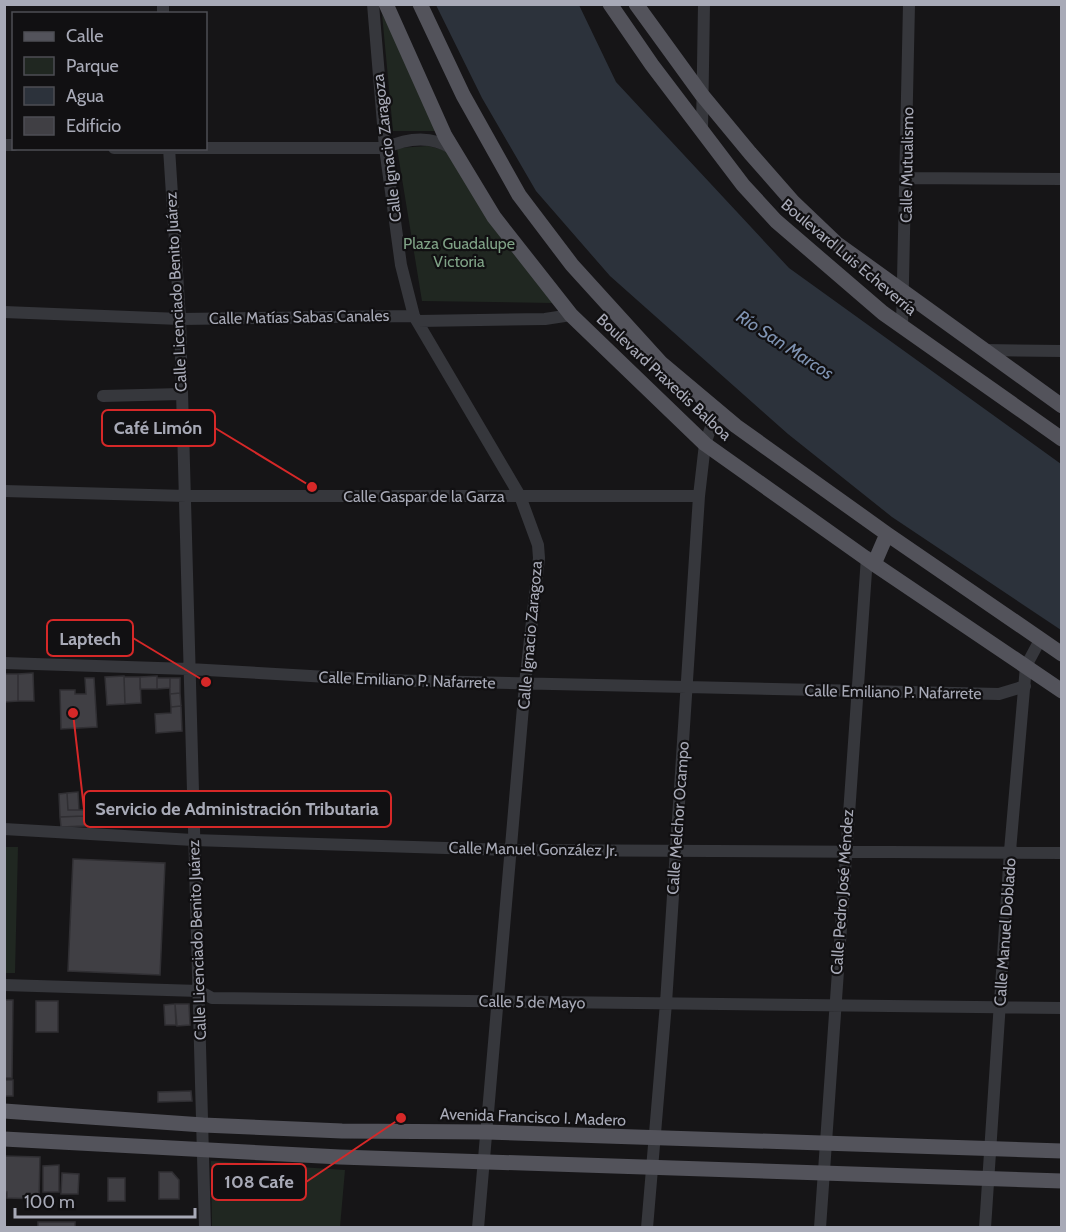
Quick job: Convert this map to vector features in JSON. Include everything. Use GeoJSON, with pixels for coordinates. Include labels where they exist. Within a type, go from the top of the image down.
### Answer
{"type":"FeatureCollection","features":[{"type":"Feature","properties":{"kind":"main road","name":"Boulevard Praxedis Balboa"},"geometry":{"type":"LineString","coordinates":[[386,4],[440,126],[454,150],[494,217],[571,315],[705,444],[1062,691]]}},
{"type":"Feature","properties":{"kind":"main road","name":"Boulevard Praxedis Balboa"},"geometry":{"type":"LineString","coordinates":[[420,4],[463,94],[519,195],[572,265],[661,363],[717,410],[887,534],[1062,654]]}},
{"type":"Feature","properties":{"kind":"main road","name":"Boulevard Luis Echeverría"},"geometry":{"type":"LineString","coordinates":[[610,4],[743,185],[776,221],[902,326],[1062,439]]}},
{"type":"Feature","properties":{"kind":"main road","name":"Boulevard Luis Echeverría"},"geometry":{"type":"LineString","coordinates":[[636,4],[702,95],[793,202],[836,243],[1062,406]]}},
{"type":"Feature","properties":{"kind":"main road"},"geometry":{"type":"LineString","coordinates":[[870,560],[887,534]]}},
{"type":"Feature","properties":{"kind":"main road","name":"Avenida Francisco I. Madero"},"geometry":{"type":"LineString","coordinates":[[4,1111],[203,1125],[1062,1151]]}},
{"type":"Feature","properties":{"kind":"main road"},"geometry":{"type":"LineString","coordinates":[[4,1139],[204,1151],[1062,1181]]}},
{"type":"Feature","properties":{"kind":"street","name":"Calle Ignacio Zaragoza"},"geometry":{"type":"LineString","coordinates":[[373,4],[385,148],[401,265],[416,318],[520,496],[538,545],[539,558],[525,684],[478,1227]]}},
{"type":"Feature","properties":{"kind":"street"},"geometry":{"type":"LineString","coordinates":[[702,129],[704,4]]}},
{"type":"Feature","properties":{"kind":"street","name":"Calle Mutualismo"},"geometry":{"type":"LineString","coordinates":[[902,326],[909,4]]}},
{"type":"Feature","properties":{"kind":"street"},"geometry":{"type":"LineString","coordinates":[[207,149],[385,148],[403,140],[435,140],[454,150]]}},
{"type":"Feature","properties":{"kind":"street","name":"Calle Licenciado Benito Juárez"},"geometry":{"type":"LineString","coordinates":[[169,150],[180,319],[186,496],[193,840],[205,1227]]}},
{"type":"Feature","properties":{"kind":"street"},"geometry":{"type":"LineString","coordinates":[[907,178],[1062,179]]}},
{"type":"Feature","properties":{"kind":"street","name":"Calle Matías Sabas Canales"},"geometry":{"type":"LineString","coordinates":[[4,312],[180,319],[545,319],[571,315]]}},
{"type":"Feature","properties":{"kind":"street"},"geometry":{"type":"LineString","coordinates":[[983,350],[1062,351]]}},
{"type":"Feature","properties":{"kind":"street"},"geometry":{"type":"LineString","coordinates":[[103,396],[182,394]]}},
{"type":"Feature","properties":{"kind":"street","name":"Calle Melchor Ocampo"},"geometry":{"type":"LineString","coordinates":[[647,1227],[666,1003],[699,496],[705,444],[717,410]]}},
{"type":"Feature","properties":{"kind":"street","name":"Calle Gaspar de la Garza"},"geometry":{"type":"LineString","coordinates":[[4,491],[186,496],[699,496]]}},
{"type":"Feature","properties":{"kind":"street","name":"Calle Pedro José Méndez"},"geometry":{"type":"LineString","coordinates":[[820,1227],[856,691],[870,560]]}},
{"type":"Feature","properties":{"kind":"street","name":"Calle Manuel Doblado"},"geometry":{"type":"LineString","coordinates":[[985,1227],[1010,851],[1026,666],[1040,640]]}},
{"type":"Feature","properties":{"kind":"street","name":"Calle Emiliano P. Nafarrete"},"geometry":{"type":"LineString","coordinates":[[4,663],[189,669],[380,680],[525,684],[999,694],[1025,686]]}},
{"type":"Feature","properties":{"kind":"street","name":"Calle Manuel González Jr."},"geometry":{"type":"LineString","coordinates":[[4,829],[193,840],[512,849],[1062,853]]}},
{"type":"Feature","properties":{"kind":"street","name":"Calle 5 de Mayo"},"geometry":{"type":"LineString","coordinates":[[4,985],[199,991],[212,998],[1062,1008]]}},
{"type":"Feature","properties":{"kind":"green space"},"geometry":{"type":"Polygon","coordinates":[[[382,14],[442,131],[393,131],[382,14]]]}},
{"type":"Feature","properties":{"kind":"green space","name":"Plaza Guadalupe Victoria"},"geometry":{"type":"Polygon","coordinates":[[[428,146],[448,151],[553,303],[422,301],[397,148],[428,146]]]}},
{"type":"Feature","properties":{"kind":"green space"},"geometry":{"type":"Polygon","coordinates":[[[5,847],[18,847],[15,973],[5,973],[5,847]]]}},
{"type":"Feature","properties":{"kind":"green space"},"geometry":{"type":"Polygon","coordinates":[[[211,1161],[345,1170],[340,1227],[212,1227],[211,1161]]]}},
{"type":"Feature","properties":{"kind":"water","name":"Río San Marcos"},"geometry":{"type":"Polygon","coordinates":[[[436,5],[579,5],[616,82],[789,268],[1061,464],[1061,630],[892,517],[788,434],[610,276],[536,191],[482,98],[436,5]]]}},
{"type":"Feature","properties":{"kind":"building"},"geometry":{"type":"Polygon","coordinates":[[[33,673],[34,701],[18,701],[18,674],[33,673]]]}},
{"type":"Feature","properties":{"kind":"building"},"geometry":{"type":"Polygon","coordinates":[[[4,674],[18,674],[18,701],[4,702],[4,674]]]}},
{"type":"Feature","properties":{"kind":"building"},"geometry":{"type":"Polygon","coordinates":[[[124,676],[125,704],[107,705],[105,677],[124,676]]]}},
{"type":"Feature","properties":{"kind":"building"},"geometry":{"type":"Polygon","coordinates":[[[157,676],[157,689],[140,689],[140,677],[157,676]]]}},
{"type":"Feature","properties":{"kind":"building"},"geometry":{"type":"Polygon","coordinates":[[[124,677],[140,677],[141,703],[125,704],[124,677]]]}},
{"type":"Feature","properties":{"kind":"building"},"geometry":{"type":"Polygon","coordinates":[[[85,678],[94,678],[97,727],[61,729],[60,690],[75,690],[75,694],[86,694],[85,678]]]}},
{"type":"Feature","properties":{"kind":"building"},"geometry":{"type":"Polygon","coordinates":[[[157,678],[170,678],[170,688],[157,689],[157,678]]]}},
{"type":"Feature","properties":{"kind":"building"},"geometry":{"type":"Polygon","coordinates":[[[170,678],[180,678],[180,693],[170,694],[170,678]]]}},
{"type":"Feature","properties":{"kind":"building"},"geometry":{"type":"Polygon","coordinates":[[[180,693],[181,706],[171,707],[170,694],[180,693]]]}},
{"type":"Feature","properties":{"kind":"building"},"geometry":{"type":"Polygon","coordinates":[[[181,706],[182,731],[156,733],[155,714],[171,713],[171,707],[181,706]]]}},
{"type":"Feature","properties":{"kind":"building"},"geometry":{"type":"Polygon","coordinates":[[[78,792],[79,810],[68,810],[67,793],[78,792]]]}},
{"type":"Feature","properties":{"kind":"building"},"geometry":{"type":"Polygon","coordinates":[[[67,793],[68,810],[84,810],[84,816],[60,817],[59,794],[67,793]]]}},
{"type":"Feature","properties":{"kind":"building"},"geometry":{"type":"Polygon","coordinates":[[[84,816],[85,826],[61,827],[60,817],[84,816]]]}},
{"type":"Feature","properties":{"kind":"building"},"geometry":{"type":"Polygon","coordinates":[[[73,859],[165,863],[160,975],[68,971],[73,859]]]}},
{"type":"Feature","properties":{"kind":"building"},"geometry":{"type":"Polygon","coordinates":[[[4,1000],[13,1000],[12,1078],[4,1078],[4,1000]]]}},
{"type":"Feature","properties":{"kind":"building"},"geometry":{"type":"Polygon","coordinates":[[[36,1001],[58,1001],[58,1032],[36,1032],[36,1001]]]}},
{"type":"Feature","properties":{"kind":"building"},"geometry":{"type":"Polygon","coordinates":[[[175,1004],[189,1004],[190,1025],[177,1026],[175,1004]]]}},
{"type":"Feature","properties":{"kind":"building"},"geometry":{"type":"Polygon","coordinates":[[[175,1004],[176,1025],[165,1025],[164,1005],[175,1004]]]}},
{"type":"Feature","properties":{"kind":"building"},"geometry":{"type":"Polygon","coordinates":[[[4,1080],[13,1080],[13,1096],[4,1096],[4,1080]]]}},
{"type":"Feature","properties":{"kind":"building"},"geometry":{"type":"Polygon","coordinates":[[[191,1091],[192,1101],[158,1102],[158,1092],[191,1091]]]}},
{"type":"Feature","properties":{"kind":"building"},"geometry":{"type":"Polygon","coordinates":[[[4,1156],[40,1157],[39,1199],[7,1198],[7,1192],[4,1192],[4,1156]]]}},
{"type":"Feature","properties":{"kind":"building"},"geometry":{"type":"Polygon","coordinates":[[[59,1165],[59,1192],[43,1192],[43,1166],[59,1165]]]}},
{"type":"Feature","properties":{"kind":"building"},"geometry":{"type":"Polygon","coordinates":[[[159,1172],[172,1172],[179,1180],[179,1199],[159,1199],[159,1172]]]}},
{"type":"Feature","properties":{"kind":"building"},"geometry":{"type":"Polygon","coordinates":[[[62,1173],[79,1174],[78,1194],[61,1194],[62,1173]]]}},
{"type":"Feature","properties":{"kind":"building"},"geometry":{"type":"Polygon","coordinates":[[[108,1178],[125,1178],[125,1201],[108,1201],[108,1178]]]}},
{"type":"Feature","properties":{"kind":"building"},"geometry":{"type":"Polygon","coordinates":[[[38,1222],[75,1222],[75,1228],[38,1228],[38,1222]]]}},
{"type":"Feature","properties":{"kind":"place","name":"Café Limón"},"geometry":{"type":"Point","coordinates":[312,487]}},
{"type":"Feature","properties":{"kind":"place","name":"Laptech"},"geometry":{"type":"Point","coordinates":[206,682]}},
{"type":"Feature","properties":{"kind":"place","name":"Servicio de Administración Tributaria"},"geometry":{"type":"Point","coordinates":[73,713]}},
{"type":"Feature","properties":{"kind":"place","name":"108 Cafe"},"geometry":{"type":"Point","coordinates":[401,1118]}}]}
